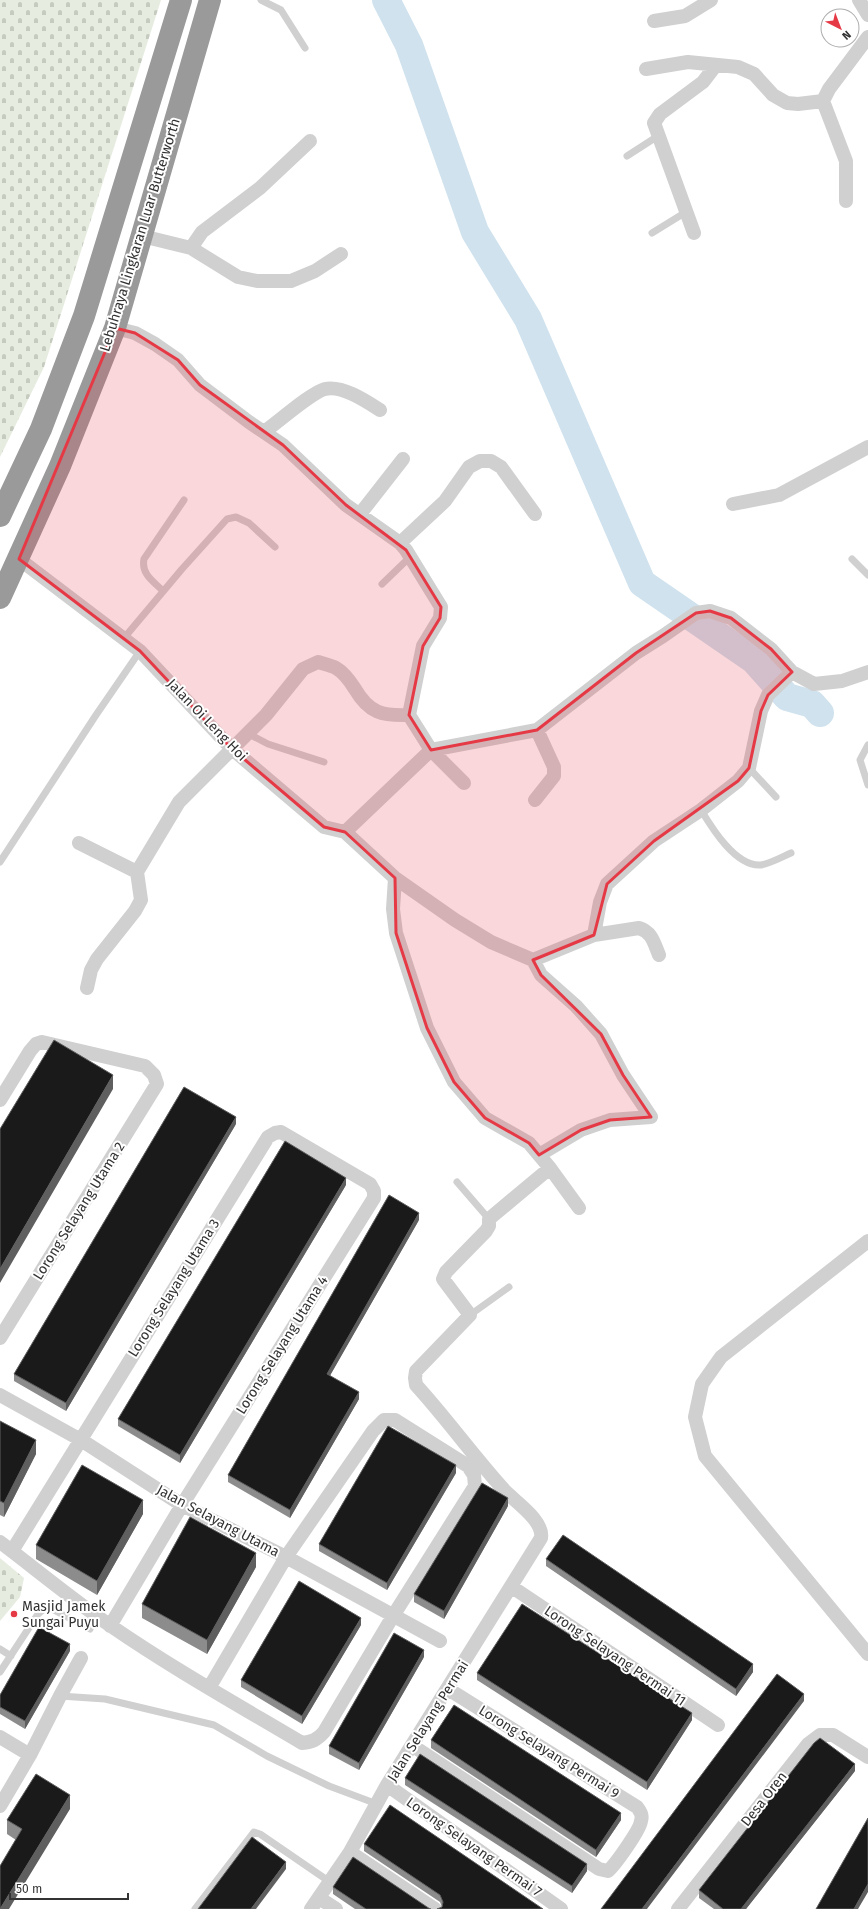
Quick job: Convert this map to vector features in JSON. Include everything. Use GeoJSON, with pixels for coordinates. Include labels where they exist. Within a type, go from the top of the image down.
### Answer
{"type":"FeatureCollection","features":[{"type":"Feature","properties":{"kind":"highway"},"geometry":{"type":"LineString","coordinates":[[0,516],[41,429],[84,316],[181,0]]}},
{"type":"Feature","properties":{"kind":"highway","name":"Lebuhraya Lingkaran Luar Butterworth"},"geometry":{"type":"LineString","coordinates":[[0,598],[60,466],[115,328],[210,0]]}},
{"type":"Feature","properties":{"kind":"street"},"geometry":{"type":"LineString","coordinates":[[654,21],[685,16],[711,0]]}},
{"type":"Feature","properties":{"kind":"street"},"geometry":{"type":"LineString","coordinates":[[859,0],[868,15]]}},
{"type":"Feature","properties":{"kind":"street"},"geometry":{"type":"LineString","coordinates":[[846,201],[846,160],[823,101],[829,89],[868,37]]}},
{"type":"Feature","properties":{"kind":"street"},"geometry":{"type":"LineString","coordinates":[[646,69],[688,62],[738,67],[754,74],[773,95],[787,103],[798,104],[823,101]]}},
{"type":"Feature","properties":{"kind":"street"},"geometry":{"type":"LineString","coordinates":[[694,233],[654,123],[660,114],[703,82],[716,65]]}},
{"type":"Feature","properties":{"kind":"street"},"geometry":{"type":"LineString","coordinates":[[191,248],[202,232],[260,188],[310,141]]}},
{"type":"Feature","properties":{"kind":"street"},"geometry":{"type":"LineString","coordinates":[[142,236],[191,248],[238,277],[257,281],[291,281],[315,271],[341,254]]}},
{"type":"Feature","properties":{"kind":"street"},"geometry":{"type":"LineString","coordinates":[[115,328],[135,333],[178,360],[200,385],[283,445],[346,505],[400,543],[441,606],[440,618],[423,646],[409,715],[431,750],[464,783]]}},
{"type":"Feature","properties":{"kind":"street"},"geometry":{"type":"LineString","coordinates":[[264,432],[305,401],[326,389],[348,391],[380,410]]}},
{"type":"Feature","properties":{"kind":"street"},"geometry":{"type":"LineString","coordinates":[[733,504],[779,495],[868,447]]}},
{"type":"Feature","properties":{"kind":"street"},"geometry":{"type":"LineString","coordinates":[[360,514],[402,459]]}},
{"type":"Feature","properties":{"kind":"street"},"geometry":{"type":"LineString","coordinates":[[400,543],[444,501],[469,467],[480,461],[491,461],[501,467],[535,514]]}},
{"type":"Feature","properties":{"kind":"street","name":"Jalan Oi Leng Hoi"},"geometry":{"type":"LineString","coordinates":[[19,559],[140,651],[231,748],[324,828],[345,832]]}},
{"type":"Feature","properties":{"kind":"street"},"geometry":{"type":"LineString","coordinates":[[539,1156],[581,1130],[610,1120],[651,1117],[623,1075],[602,1034],[576,1006],[541,975],[533,960],[491,942],[455,920],[395,878],[345,832],[431,750],[538,730],[636,653],[676,628],[696,613],[710,611],[731,618],[771,649],[790,674],[814,684],[842,681],[865,671]]}},
{"type":"Feature","properties":{"kind":"street"},"geometry":{"type":"LineString","coordinates":[[86,988],[91,970],[135,911],[141,900],[137,872],[179,802],[246,733],[266,715],[303,669],[318,662],[336,668],[350,681],[362,701],[374,711],[390,716],[409,715]]}},
{"type":"Feature","properties":{"kind":"street"},"geometry":{"type":"LineString","coordinates":[[594,935],[600,902],[607,884],[654,841],[701,810],[738,781],[749,768],[761,711],[768,695],[790,674]]}},
{"type":"Feature","properties":{"kind":"street"},"geometry":{"type":"LineString","coordinates":[[535,800],[554,776],[554,767],[538,730]]}},
{"type":"Feature","properties":{"kind":"street"},"geometry":{"type":"LineString","coordinates":[[79,843],[137,872]]}},
{"type":"Feature","properties":{"kind":"street"},"geometry":{"type":"LineString","coordinates":[[395,878],[393,908],[396,933],[427,1028],[454,1082],[485,1118],[529,1143],[550,1168],[579,1208]]}},
{"type":"Feature","properties":{"kind":"street"},"geometry":{"type":"LineString","coordinates":[[533,960],[594,935],[640,928],[646,930],[650,934],[659,955]]}},
{"type":"Feature","properties":{"kind":"street","name":"Lorong Selayang Utama 2"},"geometry":{"type":"LineString","coordinates":[[0,1100],[30,1051],[36,1044],[42,1042],[145,1066],[154,1075],[157,1084],[0,1338]]}},
{"type":"Feature","properties":{"kind":"street","name":"Lorong Selayang Utama 3"},"geometry":{"type":"LineString","coordinates":[[12,1551],[268,1137],[275,1133],[282,1132],[370,1184]]}},
{"type":"Feature","properties":{"kind":"street"},"geometry":{"type":"LineString","coordinates":[[470,1315],[443,1279],[444,1275],[486,1231],[489,1226],[489,1219],[550,1168]]}},
{"type":"Feature","properties":{"kind":"street","name":"Lorong Selayang Utama 4"},"geometry":{"type":"LineString","coordinates":[[110,1626],[182,1505],[374,1198],[374,1191],[370,1184]]}},
{"type":"Feature","properties":{"kind":"street"},"geometry":{"type":"LineString","coordinates":[[868,1241],[721,1357],[702,1384],[695,1417],[705,1456],[868,1654]]}},
{"type":"Feature","properties":{"kind":"street","name":"Jalan Selayang Permai"},"geometry":{"type":"LineString","coordinates":[[315,1903],[350,1852],[387,1785],[413,1746],[541,1538],[542,1531],[538,1523],[506,1491],[416,1385],[416,1371],[470,1315]]}},
{"type":"Feature","properties":{"kind":"street","name":"Jalan Selayang Utama"},"geometry":{"type":"LineString","coordinates":[[0,1395],[81,1440],[182,1505],[286,1558],[440,1641]]}},
{"type":"Feature","properties":{"kind":"street"},"geometry":{"type":"LineString","coordinates":[[0,1542],[110,1626],[209,1688],[302,1743],[317,1740],[324,1732],[393,1616],[474,1486],[474,1475],[468,1466],[395,1420],[384,1420],[373,1431],[286,1558],[209,1688]]}},
{"type":"Feature","properties":{"kind":"street","name":"Lorong Selayang Permai 11"},"geometry":{"type":"LineString","coordinates":[[512,1587],[718,1725]]}},
{"type":"Feature","properties":{"kind":"street"},"geometry":{"type":"LineString","coordinates":[[0,1806],[30,1754],[81,1658]]}},
{"type":"Feature","properties":{"kind":"street","name":"Lorong Selayang Permai 9"},"geometry":{"type":"LineString","coordinates":[[413,1746],[599,1869],[608,1871],[614,1865],[642,1822],[641,1812],[637,1807],[448,1688]]}},
{"type":"Feature","properties":{"kind":"street","name":"Desa Oren"},"geometry":{"type":"LineString","coordinates":[[678,1909],[808,1744],[820,1735],[833,1735],[868,1757]]}},
{"type":"Feature","properties":{"kind":"street"},"geometry":{"type":"LineString","coordinates":[[0,1736],[30,1754]]}},
{"type":"Feature","properties":{"kind":"street","name":"Lorong Selayang Permai 7"},"geometry":{"type":"LineString","coordinates":[[387,1785],[561,1909]]}},
{"type":"Feature","properties":{"kind":"street"},"geometry":{"type":"LineString","coordinates":[[350,1852],[435,1909]]}},
{"type":"Feature","properties":{"kind":"street"},"geometry":{"type":"LineString","coordinates":[[315,1903],[336,1909]]}},
{"type":"Feature","properties":{"kind":"lane"},"geometry":{"type":"LineString","coordinates":[[261,0],[281,10],[304,48]]}},
{"type":"Feature","properties":{"kind":"lane"},"geometry":{"type":"LineString","coordinates":[[627,156],[658,136]]}},
{"type":"Feature","properties":{"kind":"lane"},"geometry":{"type":"LineString","coordinates":[[652,233],[686,212]]}},
{"type":"Feature","properties":{"kind":"lane"},"geometry":{"type":"LineString","coordinates":[[163,591],[145,573],[142,566],[144,559],[184,500]]}},
{"type":"Feature","properties":{"kind":"lane"},"geometry":{"type":"LineString","coordinates":[[124,638],[163,591],[227,519],[236,517],[249,523],[275,547]]}},
{"type":"Feature","properties":{"kind":"lane"},"geometry":{"type":"LineString","coordinates":[[382,584],[410,557]]}},
{"type":"Feature","properties":{"kind":"lane"},"geometry":{"type":"LineString","coordinates":[[852,559],[868,575]]}},
{"type":"Feature","properties":{"kind":"lane"},"geometry":{"type":"LineString","coordinates":[[0,862],[96,715],[140,651]]}},
{"type":"Feature","properties":{"kind":"lane"},"geometry":{"type":"LineString","coordinates":[[246,733],[268,744],[324,762]]}},
{"type":"Feature","properties":{"kind":"lane"},"geometry":{"type":"LineString","coordinates":[[868,745],[860,760],[868,785]]}},
{"type":"Feature","properties":{"kind":"lane"},"geometry":{"type":"LineString","coordinates":[[749,768],[776,797]]}},
{"type":"Feature","properties":{"kind":"lane"},"geometry":{"type":"LineString","coordinates":[[701,810],[718,838],[743,860],[760,865],[791,853]]}},
{"type":"Feature","properties":{"kind":"lane"},"geometry":{"type":"LineString","coordinates":[[457,1182],[489,1219]]}},
{"type":"Feature","properties":{"kind":"lane"},"geometry":{"type":"LineString","coordinates":[[470,1315],[509,1287]]}},
{"type":"Feature","properties":{"kind":"lane"},"geometry":{"type":"LineString","coordinates":[[0,1672],[38,1614],[44,1609],[50,1608],[90,1629]]}},
{"type":"Feature","properties":{"kind":"lane"},"geometry":{"type":"LineString","coordinates":[[0,1649],[11,1656]]}},
{"type":"Feature","properties":{"kind":"lane"},"geometry":{"type":"LineString","coordinates":[[60,1696],[105,1699],[214,1725],[267,1756],[329,1786],[377,1804]]}},
{"type":"Feature","properties":{"kind":"lane"},"geometry":{"type":"LineString","coordinates":[[195,1909],[254,1832],[260,1834],[330,1882]]}},
{"type":"Feature","properties":{"kind":"highlighted area"},"geometry":{"type":"Polygon","coordinates":[[[115,328],[135,333],[178,360],[200,385],[283,445],[346,505],[406,550],[441,607],[440,618],[423,646],[409,715],[431,750],[537,730],[636,653],[696,613],[710,611],[731,618],[771,649],[792,672],[768,695],[761,711],[749,768],[738,781],[654,841],[607,884],[594,935],[533,960],[541,975],[601,1034],[623,1075],[651,1117],[610,1120],[581,1130],[539,1155],[529,1143],[485,1118],[454,1082],[427,1028],[396,933],[395,878],[345,832],[324,827],[231,748],[140,651],[19,559],[115,328]]]}},
{"type":"Feature","properties":{"kind":"green space"},"geometry":{"type":"Polygon","coordinates":[[[0,0],[161,0],[44,367],[0,457],[0,0]]]}},
{"type":"Feature","properties":{"kind":"green space"},"geometry":{"type":"Polygon","coordinates":[[[0,1558],[24,1578],[20,1597],[0,1621],[0,1558]]]}},
{"type":"Feature","properties":{"kind":"building"},"geometry":{"type":"Polygon","coordinates":[[[54,1040],[113,1075],[0,1269],[0,1129],[54,1040]]]}},
{"type":"Feature","properties":{"kind":"building"},"geometry":{"type":"Polygon","coordinates":[[[184,1087],[236,1117],[66,1403],[14,1374],[184,1087]]]}},
{"type":"Feature","properties":{"kind":"building"},"geometry":{"type":"Polygon","coordinates":[[[285,1141],[346,1178],[180,1455],[118,1419],[285,1141]]]}},
{"type":"Feature","properties":{"kind":"building"},"geometry":{"type":"Polygon","coordinates":[[[389,1195],[419,1213],[327,1374],[359,1392],[290,1510],[228,1475],[389,1195]]]}},
{"type":"Feature","properties":{"kind":"building"},"geometry":{"type":"Polygon","coordinates":[[[0,1421],[36,1440],[4,1503],[0,1501],[0,1421]]]}},
{"type":"Feature","properties":{"kind":"building"},"geometry":{"type":"Polygon","coordinates":[[[388,1426],[456,1465],[387,1583],[319,1544],[388,1426]]]}},
{"type":"Feature","properties":{"kind":"building"},"geometry":{"type":"Polygon","coordinates":[[[82,1465],[143,1500],[97,1581],[36,1545],[82,1465]]]}},
{"type":"Feature","properties":{"kind":"building"},"geometry":{"type":"Polygon","coordinates":[[[482,1483],[508,1498],[444,1611],[414,1594],[482,1483]]]}},
{"type":"Feature","properties":{"kind":"building"},"geometry":{"type":"Polygon","coordinates":[[[190,1517],[256,1553],[207,1640],[142,1604],[190,1517]]]}},
{"type":"Feature","properties":{"kind":"building"},"geometry":{"type":"Polygon","coordinates":[[[563,1535],[753,1664],[736,1689],[546,1559],[563,1535]]]}},
{"type":"Feature","properties":{"kind":"building"},"geometry":{"type":"Polygon","coordinates":[[[299,1581],[361,1618],[302,1716],[241,1680],[299,1581]]]}},
{"type":"Feature","properties":{"kind":"building"},"geometry":{"type":"Polygon","coordinates":[[[522,1604],[692,1713],[647,1782],[477,1673],[522,1604]]]}},
{"type":"Feature","properties":{"kind":"building"},"geometry":{"type":"Polygon","coordinates":[[[39,1627],[70,1644],[25,1721],[0,1707],[0,1695],[39,1627]]]}},
{"type":"Feature","properties":{"kind":"building"},"geometry":{"type":"Polygon","coordinates":[[[394,1633],[424,1650],[359,1763],[329,1746],[394,1633]]]}},
{"type":"Feature","properties":{"kind":"building"},"geometry":{"type":"Polygon","coordinates":[[[777,1674],[804,1694],[642,1909],[601,1909],[777,1674]]]}},
{"type":"Feature","properties":{"kind":"building"},"geometry":{"type":"Polygon","coordinates":[[[454,1705],[621,1813],[596,1850],[431,1740],[454,1705]]]}},
{"type":"Feature","properties":{"kind":"building"},"geometry":{"type":"Polygon","coordinates":[[[820,1738],[855,1764],[741,1909],[723,1909],[699,1890],[814,1743],[820,1738]]]}},
{"type":"Feature","properties":{"kind":"building"},"geometry":{"type":"Polygon","coordinates":[[[420,1754],[587,1864],[572,1886],[405,1778],[420,1754]]]}},
{"type":"Feature","properties":{"kind":"building"},"geometry":{"type":"Polygon","coordinates":[[[36,1774],[70,1795],[0,1909],[0,1866],[22,1829],[7,1820],[36,1774]]]}},
{"type":"Feature","properties":{"kind":"building"},"geometry":{"type":"Polygon","coordinates":[[[390,1805],[543,1909],[437,1909],[442,1907],[443,1902],[440,1895],[364,1844],[390,1805]]]}},
{"type":"Feature","properties":{"kind":"building"},"geometry":{"type":"Polygon","coordinates":[[[868,1818],[868,1884],[854,1909],[816,1909],[868,1818]]]}},
{"type":"Feature","properties":{"kind":"building"},"geometry":{"type":"Polygon","coordinates":[[[252,1837],[286,1862],[251,1909],[198,1909],[252,1837]]]}},
{"type":"Feature","properties":{"kind":"building"},"geometry":{"type":"Polygon","coordinates":[[[353,1857],[430,1909],[366,1909],[333,1887],[353,1857]]]}},
{"type":"Feature","properties":{"kind":"waterway"},"geometry":{"type":"LineString","coordinates":[[386,0],[409,45],[475,232],[528,319],[642,583],[754,660],[787,697],[812,704],[820,713]]}},
{"type":"Feature","properties":{"kind":"place","name":"Masjid Jamek Sungai Puyu"},"geometry":{"type":"Point","coordinates":[14,1614]}}]}
